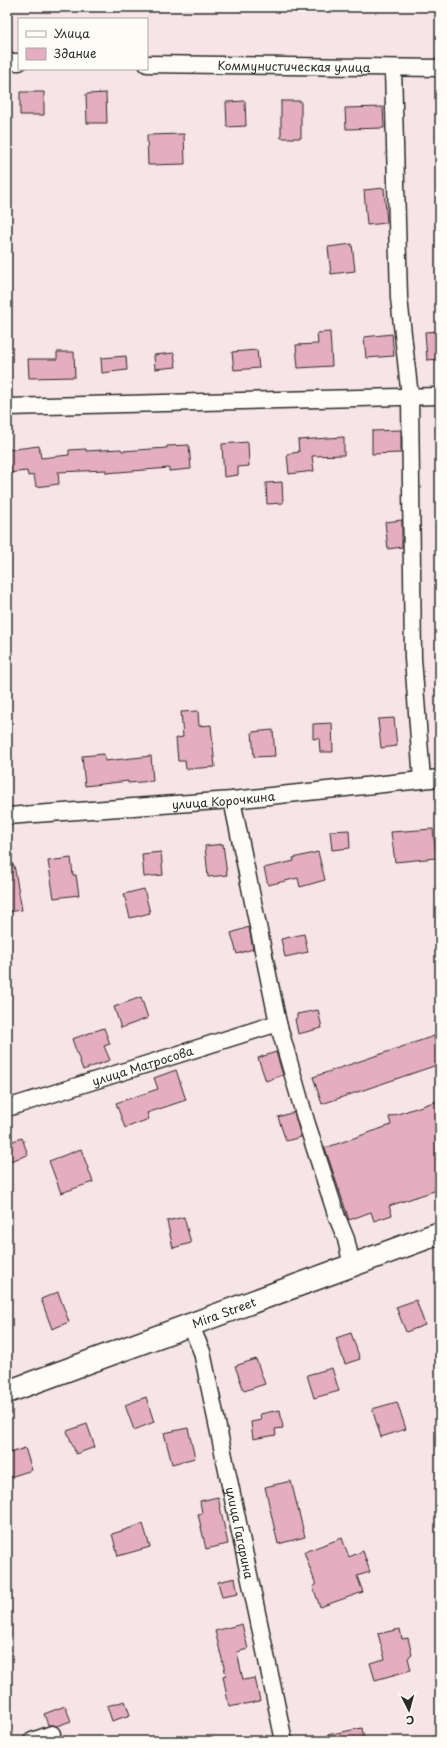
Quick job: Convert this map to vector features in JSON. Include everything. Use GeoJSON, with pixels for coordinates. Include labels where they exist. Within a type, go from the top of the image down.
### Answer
{"type":"FeatureCollection","features":[{"type":"Feature","properties":{"kind":"main road","name":"Mira Street"},"geometry":{"type":"LineString","coordinates":[[7,1392],[191,1326],[440,1233]]}},
{"type":"Feature","properties":{"kind":"street"},"geometry":{"type":"LineString","coordinates":[[7,62],[18,62]]}},
{"type":"Feature","properties":{"kind":"street","name":"Коммунистическая улица"},"geometry":{"type":"LineString","coordinates":[[148,64],[440,68]]}},
{"type":"Feature","properties":{"kind":"street"},"geometry":{"type":"LineString","coordinates":[[393,68],[399,298],[410,398],[413,658],[422,780]]}},
{"type":"Feature","properties":{"kind":"street"},"geometry":{"type":"LineString","coordinates":[[7,407],[410,398],[440,396]]}},
{"type":"Feature","properties":{"kind":"street","name":"улица Корочкина"},"geometry":{"type":"LineString","coordinates":[[7,816],[232,800],[440,778]]}},
{"type":"Feature","properties":{"kind":"street"},"geometry":{"type":"LineString","coordinates":[[232,800],[278,1023],[306,1121],[337,1217],[346,1238],[352,1266]]}},
{"type":"Feature","properties":{"kind":"street","name":"улица Матросова"},"geometry":{"type":"LineString","coordinates":[[7,1108],[278,1023]]}},
{"type":"Feature","properties":{"kind":"street","name":"улица Гагарина"},"geometry":{"type":"LineString","coordinates":[[191,1326],[202,1352],[284,1741]]}},
{"type":"Feature","properties":{"kind":"street"},"geometry":{"type":"LineString","coordinates":[[32,1741],[52,1734]]}},
{"type":"Feature","properties":{"kind":"building"},"geometry":{"type":"Polygon","coordinates":[[[20,92],[44,92],[44,115],[20,115],[20,92]]]}},
{"type":"Feature","properties":{"kind":"building"},"geometry":{"type":"Polygon","coordinates":[[[106,93],[107,123],[87,123],[86,94],[106,93]]]}},
{"type":"Feature","properties":{"kind":"building"},"geometry":{"type":"Polygon","coordinates":[[[245,101],[246,126],[227,127],[226,102],[245,101]]]}},
{"type":"Feature","properties":{"kind":"building"},"geometry":{"type":"Polygon","coordinates":[[[281,101],[301,101],[301,138],[281,138],[281,101]]]}},
{"type":"Feature","properties":{"kind":"building"},"geometry":{"type":"Polygon","coordinates":[[[383,107],[384,128],[346,129],[345,108],[383,107]]]}},
{"type":"Feature","properties":{"kind":"building"},"geometry":{"type":"Polygon","coordinates":[[[184,134],[185,164],[148,165],[147,135],[184,134]]]}},
{"type":"Feature","properties":{"kind":"building"},"geometry":{"type":"Polygon","coordinates":[[[384,188],[387,223],[367,225],[364,190],[384,188]]]}},
{"type":"Feature","properties":{"kind":"building"},"geometry":{"type":"Polygon","coordinates":[[[352,244],[355,271],[331,274],[328,247],[352,244]]]}},
{"type":"Feature","properties":{"kind":"building"},"geometry":{"type":"Polygon","coordinates":[[[440,331],[440,359],[427,360],[425,332],[440,331]]]}},
{"type":"Feature","properties":{"kind":"building"},"geometry":{"type":"Polygon","coordinates":[[[330,332],[332,366],[298,368],[296,345],[318,344],[317,333],[330,332]]]}},
{"type":"Feature","properties":{"kind":"building"},"geometry":{"type":"Polygon","coordinates":[[[392,334],[394,356],[366,358],[364,337],[392,334]]]}},
{"type":"Feature","properties":{"kind":"building"},"geometry":{"type":"Polygon","coordinates":[[[257,350],[259,368],[234,370],[232,352],[257,350]]]}},
{"type":"Feature","properties":{"kind":"building"},"geometry":{"type":"Polygon","coordinates":[[[57,352],[74,352],[75,377],[29,378],[28,359],[57,359],[57,352]]]}},
{"type":"Feature","properties":{"kind":"building"},"geometry":{"type":"Polygon","coordinates":[[[174,353],[176,367],[155,369],[154,355],[174,353]]]}},
{"type":"Feature","properties":{"kind":"building"},"geometry":{"type":"Polygon","coordinates":[[[126,356],[127,370],[102,373],[101,358],[126,356]]]}},
{"type":"Feature","properties":{"kind":"building"},"geometry":{"type":"Polygon","coordinates":[[[401,430],[401,453],[372,454],[372,431],[401,430]]]}},
{"type":"Feature","properties":{"kind":"building"},"geometry":{"type":"Polygon","coordinates":[[[344,437],[344,455],[312,456],[314,471],[289,474],[287,454],[299,452],[298,440],[344,437]]]}},
{"type":"Feature","properties":{"kind":"building"},"geometry":{"type":"Polygon","coordinates":[[[248,442],[249,466],[238,467],[238,475],[224,477],[222,444],[248,442]]]}},
{"type":"Feature","properties":{"kind":"building"},"geometry":{"type":"Polygon","coordinates":[[[189,445],[191,469],[169,471],[169,468],[106,473],[106,470],[58,472],[59,484],[36,487],[34,475],[28,476],[27,471],[7,473],[7,450],[39,446],[41,458],[69,455],[69,450],[86,449],[86,451],[121,449],[122,451],[189,445]]]}},
{"type":"Feature","properties":{"kind":"building"},"geometry":{"type":"Polygon","coordinates":[[[282,482],[283,503],[267,504],[266,483],[282,482]]]}},
{"type":"Feature","properties":{"kind":"building"},"geometry":{"type":"Polygon","coordinates":[[[402,520],[402,547],[388,549],[385,522],[402,520]]]}},
{"type":"Feature","properties":{"kind":"building"},"geometry":{"type":"Polygon","coordinates":[[[198,711],[199,726],[211,725],[215,767],[186,769],[185,761],[178,761],[176,738],[183,737],[181,712],[198,711]]]}},
{"type":"Feature","properties":{"kind":"building"},"geometry":{"type":"Polygon","coordinates":[[[394,718],[397,746],[381,748],[378,719],[394,718]]]}},
{"type":"Feature","properties":{"kind":"building"},"geometry":{"type":"Polygon","coordinates":[[[332,723],[333,752],[320,752],[319,738],[313,739],[313,724],[332,723]]]}},
{"type":"Feature","properties":{"kind":"building"},"geometry":{"type":"Polygon","coordinates":[[[273,730],[275,756],[254,757],[252,732],[273,730]]]}},
{"type":"Feature","properties":{"kind":"building"},"geometry":{"type":"Polygon","coordinates":[[[104,754],[105,761],[151,756],[153,781],[128,783],[128,781],[85,786],[82,756],[104,754]]]}},
{"type":"Feature","properties":{"kind":"building"},"geometry":{"type":"Polygon","coordinates":[[[433,829],[436,858],[395,862],[391,832],[433,829]]]}},
{"type":"Feature","properties":{"kind":"building"},"geometry":{"type":"Polygon","coordinates":[[[349,830],[350,848],[332,850],[330,831],[349,830]]]}},
{"type":"Feature","properties":{"kind":"building"},"geometry":{"type":"Polygon","coordinates":[[[223,844],[227,875],[208,877],[205,846],[223,844]]]}},
{"type":"Feature","properties":{"kind":"building"},"geometry":{"type":"Polygon","coordinates":[[[161,852],[163,875],[144,877],[142,854],[161,852]]]}},
{"type":"Feature","properties":{"kind":"building"},"geometry":{"type":"Polygon","coordinates":[[[318,852],[325,880],[300,887],[298,878],[268,885],[264,868],[294,861],[293,858],[318,852]]]}},
{"type":"Feature","properties":{"kind":"building"},"geometry":{"type":"Polygon","coordinates":[[[71,858],[73,875],[76,875],[79,895],[54,898],[48,861],[71,858]]]}},
{"type":"Feature","properties":{"kind":"building"},"geometry":{"type":"Polygon","coordinates":[[[7,865],[14,865],[22,910],[7,912],[7,865]]]}},
{"type":"Feature","properties":{"kind":"building"},"geometry":{"type":"Polygon","coordinates":[[[144,889],[150,913],[130,918],[124,894],[144,889]]]}},
{"type":"Feature","properties":{"kind":"building"},"geometry":{"type":"Polygon","coordinates":[[[249,927],[253,949],[237,954],[231,933],[249,927]]]}},
{"type":"Feature","properties":{"kind":"building"},"geometry":{"type":"Polygon","coordinates":[[[304,934],[308,952],[285,957],[281,939],[304,934]]]}},
{"type":"Feature","properties":{"kind":"building"},"geometry":{"type":"Polygon","coordinates":[[[141,997],[148,1018],[121,1028],[114,1007],[141,997]]]}},
{"type":"Feature","properties":{"kind":"building"},"geometry":{"type":"Polygon","coordinates":[[[318,1010],[322,1028],[298,1034],[295,1019],[297,1018],[297,1014],[318,1010]]]}},
{"type":"Feature","properties":{"kind":"building"},"geometry":{"type":"Polygon","coordinates":[[[104,1028],[110,1044],[104,1046],[110,1060],[83,1070],[72,1039],[104,1028]]]}},
{"type":"Feature","properties":{"kind":"building"},"geometry":{"type":"Polygon","coordinates":[[[434,1036],[440,1056],[440,1064],[322,1104],[313,1077],[434,1036]]]}},
{"type":"Feature","properties":{"kind":"building"},"geometry":{"type":"Polygon","coordinates":[[[276,1052],[283,1075],[266,1081],[258,1058],[276,1052]]]}},
{"type":"Feature","properties":{"kind":"building"},"geometry":{"type":"Polygon","coordinates":[[[176,1070],[186,1100],[147,1113],[149,1119],[125,1128],[116,1103],[158,1089],[154,1078],[176,1070]]]}},
{"type":"Feature","properties":{"kind":"building"},"geometry":{"type":"Polygon","coordinates":[[[440,1100],[440,1189],[389,1206],[392,1215],[374,1221],[371,1212],[349,1220],[325,1148],[391,1125],[389,1117],[440,1100]]]}},
{"type":"Feature","properties":{"kind":"building"},"geometry":{"type":"Polygon","coordinates":[[[294,1112],[301,1137],[286,1141],[278,1117],[294,1112]]]}},
{"type":"Feature","properties":{"kind":"building"},"geometry":{"type":"Polygon","coordinates":[[[22,1138],[28,1155],[7,1162],[7,1143],[22,1138]]]}},
{"type":"Feature","properties":{"kind":"building"},"geometry":{"type":"Polygon","coordinates":[[[81,1149],[93,1182],[61,1193],[49,1161],[81,1149]]]}},
{"type":"Feature","properties":{"kind":"building"},"geometry":{"type":"Polygon","coordinates":[[[184,1217],[191,1243],[173,1248],[167,1221],[184,1217]]]}},
{"type":"Feature","properties":{"kind":"building"},"geometry":{"type":"Polygon","coordinates":[[[58,1292],[69,1322],[52,1329],[41,1299],[58,1292]]]}},
{"type":"Feature","properties":{"kind":"building"},"geometry":{"type":"Polygon","coordinates":[[[416,1300],[425,1325],[406,1332],[396,1307],[416,1300]]]}},
{"type":"Feature","properties":{"kind":"building"},"geometry":{"type":"Polygon","coordinates":[[[351,1333],[360,1359],[345,1364],[336,1338],[351,1333]]]}},
{"type":"Feature","properties":{"kind":"building"},"geometry":{"type":"Polygon","coordinates":[[[256,1359],[265,1384],[244,1391],[235,1366],[256,1359]]]}},
{"type":"Feature","properties":{"kind":"building"},"geometry":{"type":"Polygon","coordinates":[[[332,1368],[339,1391],[314,1398],[307,1375],[332,1368]]]}},
{"type":"Feature","properties":{"kind":"building"},"geometry":{"type":"Polygon","coordinates":[[[146,1397],[154,1422],[134,1430],[125,1405],[146,1397]]]}},
{"type":"Feature","properties":{"kind":"building"},"geometry":{"type":"Polygon","coordinates":[[[397,1402],[406,1429],[381,1437],[372,1409],[397,1402]]]}},
{"type":"Feature","properties":{"kind":"building"},"geometry":{"type":"Polygon","coordinates":[[[280,1410],[283,1428],[275,1429],[276,1435],[253,1439],[251,1422],[261,1420],[260,1414],[280,1410]]]}},
{"type":"Feature","properties":{"kind":"building"},"geometry":{"type":"Polygon","coordinates":[[[87,1424],[95,1447],[76,1454],[67,1431],[87,1424]]]}},
{"type":"Feature","properties":{"kind":"building"},"geometry":{"type":"Polygon","coordinates":[[[188,1428],[195,1458],[172,1464],[164,1433],[188,1428]]]}},
{"type":"Feature","properties":{"kind":"building"},"geometry":{"type":"Polygon","coordinates":[[[25,1448],[32,1470],[10,1477],[7,1466],[7,1454],[25,1448]]]}},
{"type":"Feature","properties":{"kind":"building"},"geometry":{"type":"Polygon","coordinates":[[[291,1481],[305,1537],[278,1544],[265,1487],[291,1481]]]}},
{"type":"Feature","properties":{"kind":"building"},"geometry":{"type":"Polygon","coordinates":[[[218,1497],[228,1544],[206,1549],[198,1514],[202,1513],[200,1501],[218,1497]]]}},
{"type":"Feature","properties":{"kind":"building"},"geometry":{"type":"Polygon","coordinates":[[[143,1524],[150,1547],[118,1556],[112,1534],[143,1524]]]}},
{"type":"Feature","properties":{"kind":"building"},"geometry":{"type":"Polygon","coordinates":[[[342,1538],[349,1557],[363,1551],[370,1572],[357,1576],[363,1592],[320,1607],[313,1587],[316,1585],[304,1552],[342,1538]]]}},
{"type":"Feature","properties":{"kind":"building"},"geometry":{"type":"Polygon","coordinates":[[[235,1578],[238,1594],[222,1597],[218,1582],[235,1578]]]}},
{"type":"Feature","properties":{"kind":"building"},"geometry":{"type":"Polygon","coordinates":[[[242,1624],[248,1649],[237,1652],[243,1680],[255,1678],[260,1701],[229,1707],[223,1676],[226,1675],[215,1631],[242,1624]]]}},
{"type":"Feature","properties":{"kind":"building"},"geometry":{"type":"Polygon","coordinates":[[[400,1629],[402,1639],[408,1638],[412,1655],[408,1658],[411,1670],[375,1680],[370,1663],[385,1659],[378,1634],[400,1629]]]}},
{"type":"Feature","properties":{"kind":"building"},"geometry":{"type":"Polygon","coordinates":[[[125,1701],[130,1715],[112,1721],[107,1706],[125,1701]]]}},
{"type":"Feature","properties":{"kind":"building"},"geometry":{"type":"Polygon","coordinates":[[[65,1706],[71,1721],[57,1726],[48,1725],[44,1714],[65,1706]]]}},
{"type":"Feature","properties":{"kind":"building"},"geometry":{"type":"Polygon","coordinates":[[[362,1728],[364,1741],[327,1741],[327,1735],[362,1728]]]}}]}
